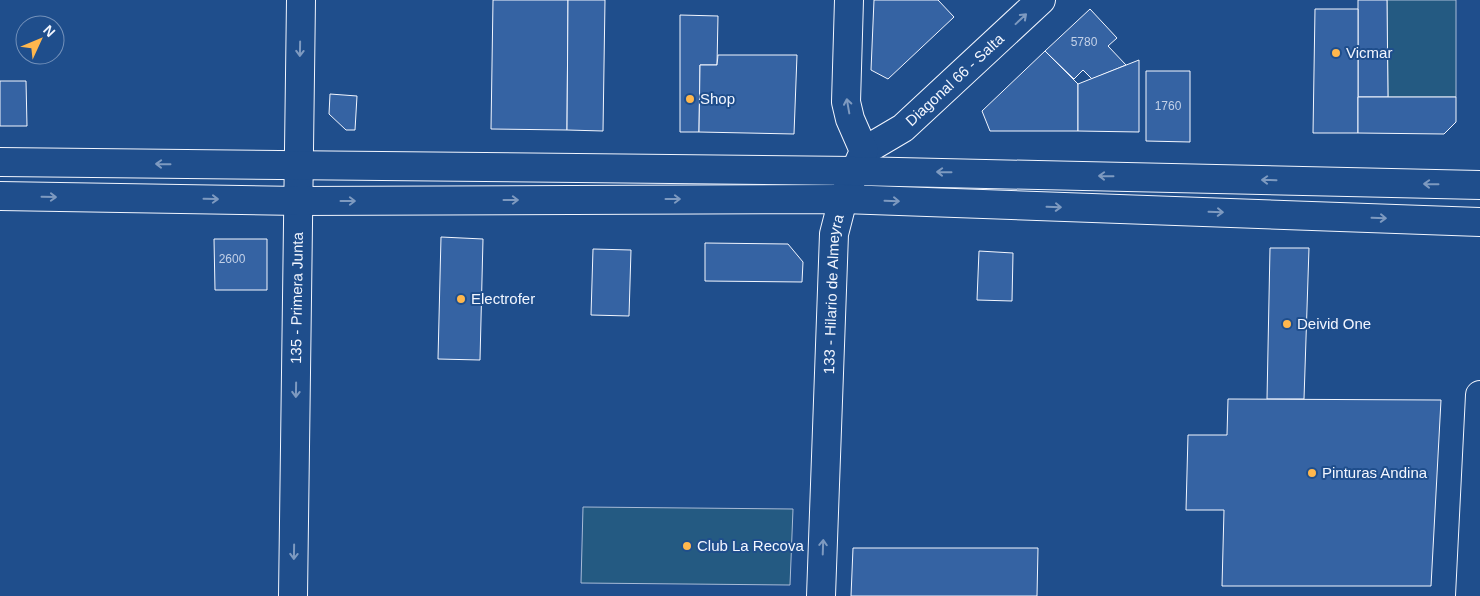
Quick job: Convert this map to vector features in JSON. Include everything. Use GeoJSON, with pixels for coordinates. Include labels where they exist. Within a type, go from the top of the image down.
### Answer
{"type":"FeatureCollection","features":[{"type":"Feature","properties":{"kind":"main road","name":"135 - Primera Junta"},"geometry":{"type":"LineString","coordinates":[[293,596],[300,201],[301,0]]}},
{"type":"Feature","properties":{"kind":"main road"},"geometry":{"type":"LineString","coordinates":[[849,0],[846,102],[859,161]]}},
{"type":"Feature","properties":{"kind":"main road","name":"Diagonal 66 - Salta"},"geometry":{"type":"LineString","coordinates":[[859,161],[903,128],[1041,0]]}},
{"type":"Feature","properties":{"kind":"main road"},"geometry":{"type":"LineString","coordinates":[[0,162],[299,165],[859,161],[1480,185]]}},
{"type":"Feature","properties":{"kind":"main road","name":"133 - Hilario de Almeyra"},"geometry":{"type":"LineString","coordinates":[[821,596],[834,234],[843,199],[859,161]]}},
{"type":"Feature","properties":{"kind":"main road"},"geometry":{"type":"LineString","coordinates":[[0,196],[300,201],[843,199],[1480,222]]}},
{"type":"Feature","properties":{"kind":"main road"},"geometry":{"type":"LineString","coordinates":[[1470,596],[1480,395]]}},
{"type":"Feature","properties":{"kind":"shaded area"},"geometry":{"type":"Polygon","coordinates":[[[1387,0],[1456,0],[1456,97],[1388,97],[1387,0]]]}},
{"type":"Feature","properties":{"kind":"shaded area","name":"Club La Recova"},"geometry":{"type":"Polygon","coordinates":[[[583,507],[793,509],[790,585],[581,583],[583,507]]]}},
{"type":"Feature","properties":{"kind":"building"},"geometry":{"type":"Polygon","coordinates":[[[493,0],[568,0],[567,130],[491,129],[493,0]]]}},
{"type":"Feature","properties":{"kind":"building"},"geometry":{"type":"Polygon","coordinates":[[[568,0],[605,0],[603,131],[567,130],[568,0]]]}},
{"type":"Feature","properties":{"kind":"building"},"geometry":{"type":"Polygon","coordinates":[[[874,0],[938,0],[954,17],[888,79],[871,70],[874,0]]]}},
{"type":"Feature","properties":{"kind":"building"},"geometry":{"type":"Polygon","coordinates":[[[1358,0],[1387,0],[1388,97],[1358,97],[1358,0]]]}},
{"type":"Feature","properties":{"kind":"building"},"geometry":{"type":"Polygon","coordinates":[[[1090,9],[1117,38],[1108,46],[1126,65],[1092,79],[1083,70],[1074,79],[1045,51],[1090,9]]]}},
{"type":"Feature","properties":{"kind":"building","name":"Vicmar"},"geometry":{"type":"Polygon","coordinates":[[[1315,9],[1358,9],[1358,133],[1313,133],[1315,9]]]}},
{"type":"Feature","properties":{"kind":"building","name":"Shop"},"geometry":{"type":"Polygon","coordinates":[[[680,15],[718,16],[717,65],[700,65],[699,132],[680,132],[680,15]]]}},
{"type":"Feature","properties":{"kind":"building"},"geometry":{"type":"Polygon","coordinates":[[[1045,51],[1078,84],[1078,131],[990,131],[982,111],[1045,51]]]}},
{"type":"Feature","properties":{"kind":"building"},"geometry":{"type":"Polygon","coordinates":[[[718,55],[797,55],[794,134],[699,132],[700,65],[717,65],[718,55]]]}},
{"type":"Feature","properties":{"kind":"building"},"geometry":{"type":"Polygon","coordinates":[[[1139,60],[1139,132],[1078,131],[1078,84],[1139,60]]]}},
{"type":"Feature","properties":{"kind":"building"},"geometry":{"type":"Polygon","coordinates":[[[1146,71],[1190,71],[1190,142],[1146,141],[1146,71]]]}},
{"type":"Feature","properties":{"kind":"building"},"geometry":{"type":"Polygon","coordinates":[[[0,81],[26,81],[27,126],[0,126],[0,81]]]}},
{"type":"Feature","properties":{"kind":"building"},"geometry":{"type":"Polygon","coordinates":[[[330,94],[357,96],[355,130],[346,130],[329,114],[330,94]]]}},
{"type":"Feature","properties":{"kind":"building"},"geometry":{"type":"Polygon","coordinates":[[[1358,97],[1456,97],[1456,122],[1444,134],[1358,133],[1358,97]]]}},
{"type":"Feature","properties":{"kind":"building","name":"Electrofer"},"geometry":{"type":"Polygon","coordinates":[[[441,237],[483,239],[480,360],[438,359],[441,237]]]}},
{"type":"Feature","properties":{"kind":"building"},"geometry":{"type":"Polygon","coordinates":[[[214,239],[267,239],[267,290],[215,290],[214,239]]]}},
{"type":"Feature","properties":{"kind":"building"},"geometry":{"type":"Polygon","coordinates":[[[705,243],[788,244],[803,262],[802,282],[705,281],[705,243]]]}},
{"type":"Feature","properties":{"kind":"building","name":"Deivid One"},"geometry":{"type":"Polygon","coordinates":[[[1270,248],[1309,248],[1304,399],[1267,399],[1270,248]]]}},
{"type":"Feature","properties":{"kind":"building"},"geometry":{"type":"Polygon","coordinates":[[[593,249],[631,250],[629,316],[591,315],[593,249]]]}},
{"type":"Feature","properties":{"kind":"building"},"geometry":{"type":"Polygon","coordinates":[[[979,251],[1013,253],[1012,301],[977,300],[979,251]]]}},
{"type":"Feature","properties":{"kind":"building","name":"Pinturas Andina"},"geometry":{"type":"Polygon","coordinates":[[[1228,399],[1441,400],[1431,586],[1222,586],[1224,510],[1186,510],[1188,435],[1227,435],[1228,399]]]}},
{"type":"Feature","properties":{"kind":"building"},"geometry":{"type":"Polygon","coordinates":[[[853,548],[1038,548],[1037,596],[851,596],[853,548]]]}},
{"type":"Feature","properties":{"kind":"place","name":"Vicmar"},"geometry":{"type":"Point","coordinates":[1336,53]}},
{"type":"Feature","properties":{"kind":"place","name":"Shop"},"geometry":{"type":"Point","coordinates":[690,99]}},
{"type":"Feature","properties":{"kind":"place","name":"Electrofer"},"geometry":{"type":"Point","coordinates":[461,299]}},
{"type":"Feature","properties":{"kind":"place","name":"Deivid One"},"geometry":{"type":"Point","coordinates":[1287,324]}},
{"type":"Feature","properties":{"kind":"place","name":"Pinturas Andina"},"geometry":{"type":"Point","coordinates":[1312,473]}},
{"type":"Feature","properties":{"kind":"place","name":"Club La Recova"},"geometry":{"type":"Point","coordinates":[687,546]}}]}
